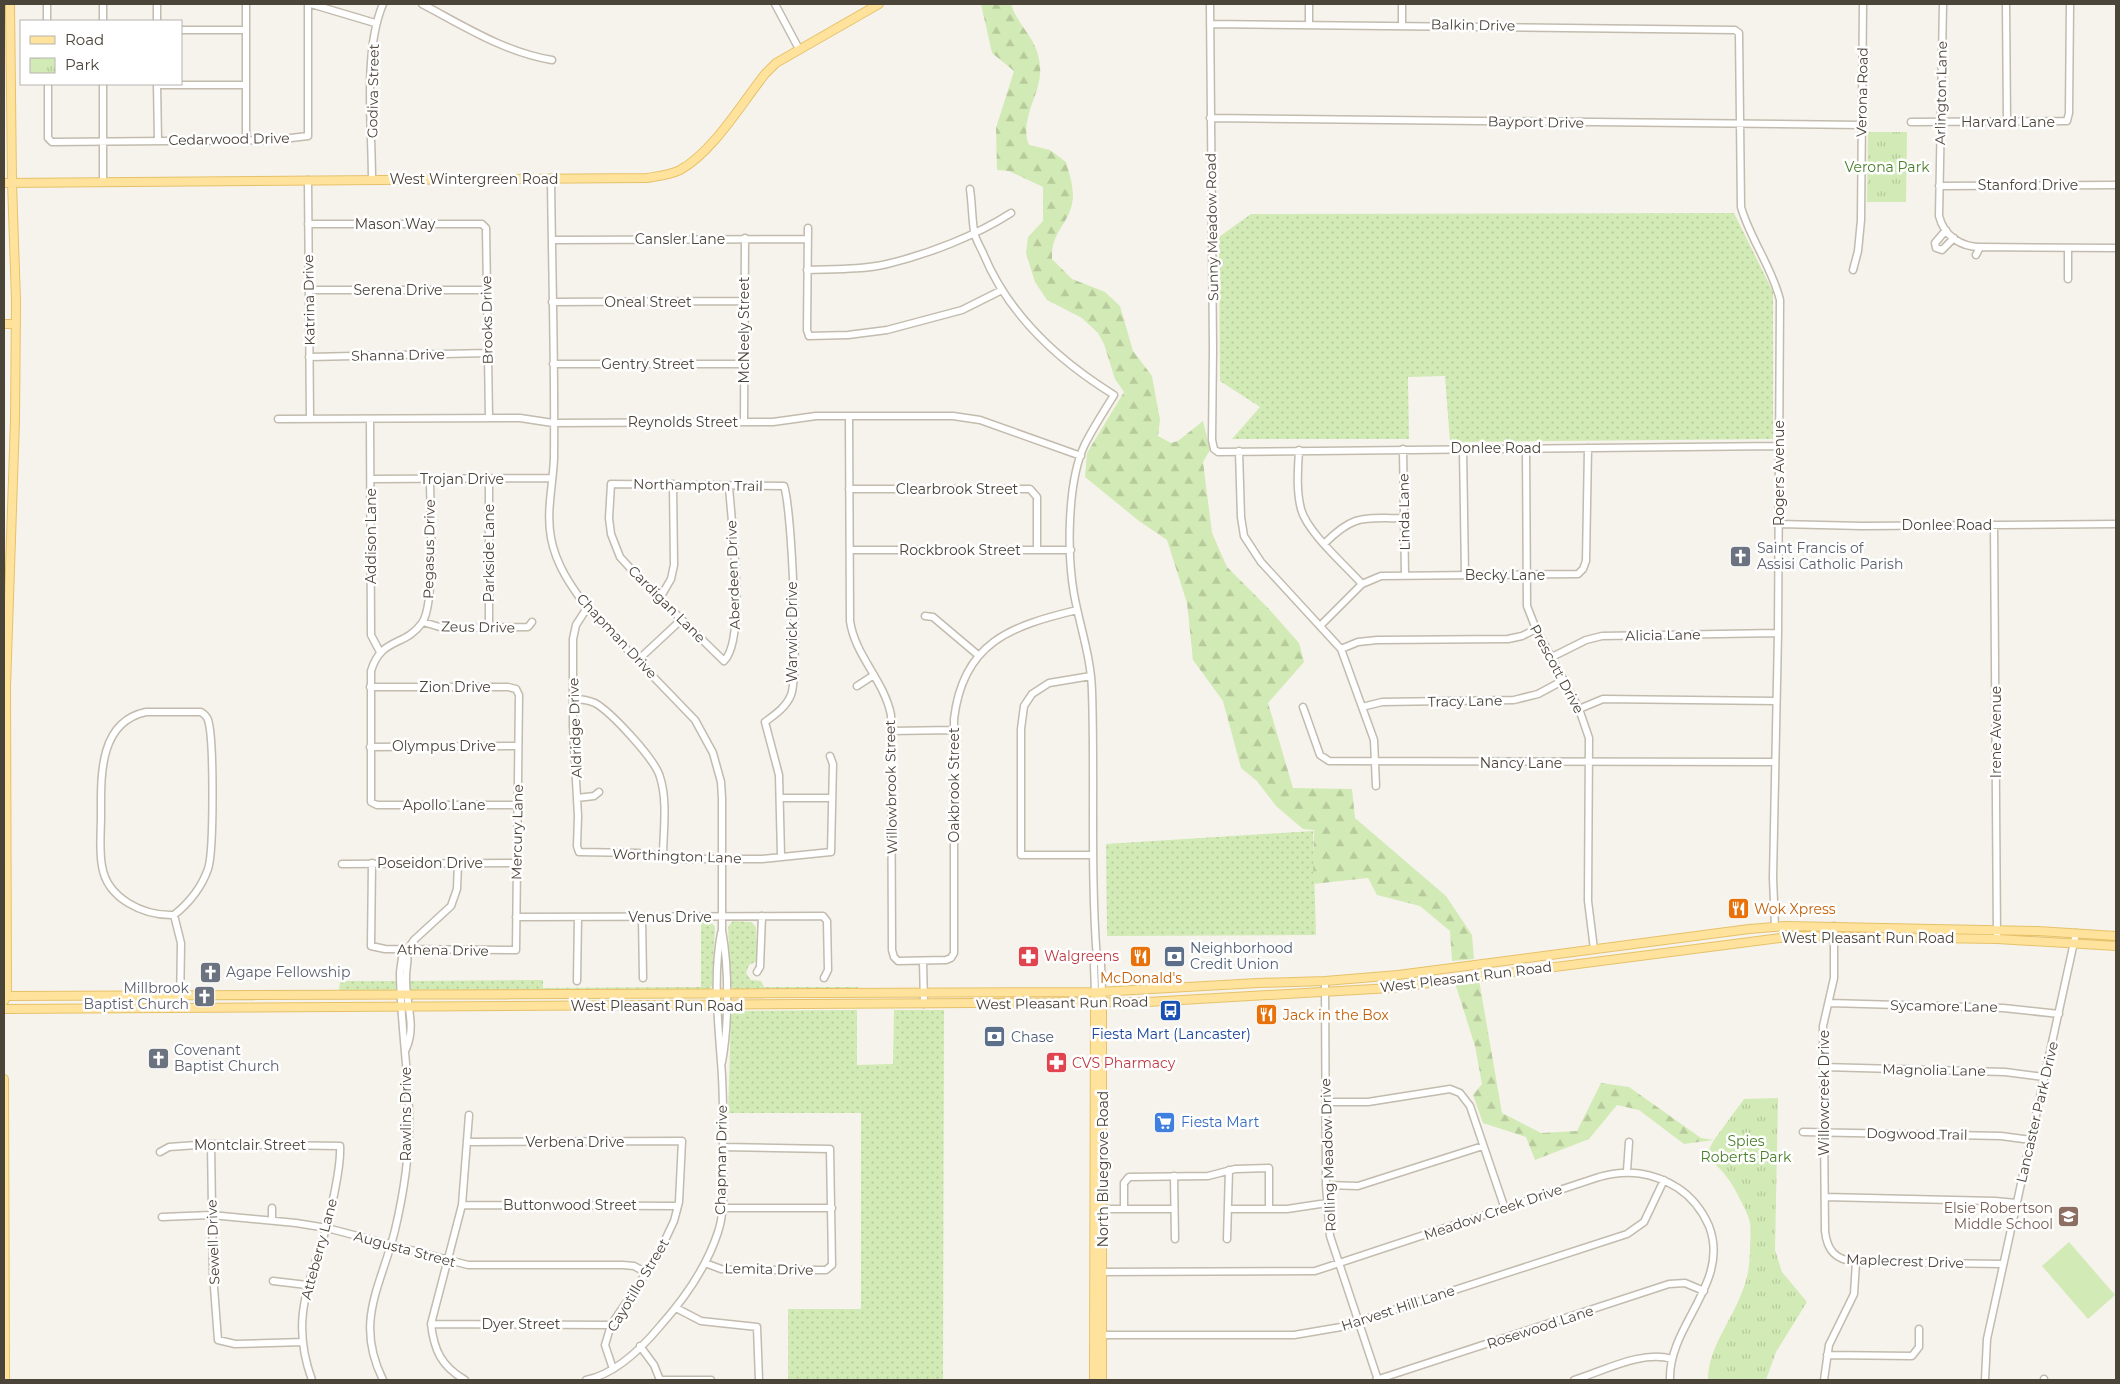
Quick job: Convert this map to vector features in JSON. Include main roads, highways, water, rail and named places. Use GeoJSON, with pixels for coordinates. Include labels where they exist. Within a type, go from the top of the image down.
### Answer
{"type":"FeatureCollection","features":[{"type":"Feature","properties":{"kind":"main road"},"geometry":{"type":"LineString","coordinates":[[5,998],[6,641],[13,476],[16,324],[8,183],[10,4]]}},
{"type":"Feature","properties":{"kind":"main road","name":"West Wintergreen Road"},"geometry":{"type":"LineString","coordinates":[[8,183],[647,178],[664,176],[679,170],[704,152],[765,74],[782,59],[879,4]]}},
{"type":"Feature","properties":{"kind":"main road"},"geometry":{"type":"LineString","coordinates":[[4,324],[16,324]]}},
{"type":"Feature","properties":{"kind":"main road"},"geometry":{"type":"LineString","coordinates":[[4,476],[13,476]]}},
{"type":"Feature","properties":{"kind":"main road","name":"West Pleasant Run Road"},"geometry":{"type":"LineString","coordinates":[[5,998],[1098,992],[1325,981],[1398,975],[1775,927],[1834,926],[1997,930],[2116,936]]}},
{"type":"Feature","properties":{"kind":"main road"},"geometry":{"type":"LineString","coordinates":[[1775,927],[1776,937]]}},
{"type":"Feature","properties":{"kind":"main road","name":"West Pleasant Run Road"},"geometry":{"type":"LineString","coordinates":[[4,1009],[1099,1003],[1190,1000],[1391,988],[1776,937],[1834,936],[1997,939],[2075,942],[2116,946]]}},
{"type":"Feature","properties":{"kind":"main road"},"geometry":{"type":"LineString","coordinates":[[1687,937],[1689,948]]}},
{"type":"Feature","properties":{"kind":"main road"},"geometry":{"type":"LineString","coordinates":[[1594,949],[1595,961]]}},
{"type":"Feature","properties":{"kind":"main road"},"geometry":{"type":"LineString","coordinates":[[1509,960],[1511,972]]}},
{"type":"Feature","properties":{"kind":"main road"},"geometry":{"type":"LineString","coordinates":[[1188,987],[1190,1000]]}},
{"type":"Feature","properties":{"kind":"main road","name":"North Bluegrove Road"},"geometry":{"type":"LineString","coordinates":[[1094,1380],[1098,1335],[1099,1272],[1098,992]]}},
{"type":"Feature","properties":{"kind":"main road"},"geometry":{"type":"LineString","coordinates":[[862,993],[862,1005]]}},
{"type":"Feature","properties":{"kind":"main road"},"geometry":{"type":"LineString","coordinates":[[1013,993],[1013,1004]]}},
{"type":"Feature","properties":{"kind":"main road"},"geometry":{"type":"LineString","coordinates":[[634,995],[634,1006]]}},
{"type":"Feature","properties":{"kind":"main road"},"geometry":{"type":"LineString","coordinates":[[4,1079],[5,1380]]}},
{"type":"Feature","properties":{"kind":"main road","name":"North Bluegrove Road"},"geometry":{"type":"LineString","coordinates":[[1099,1093],[1103,1209],[1099,1272]]}},
{"type":"Feature","properties":{"kind":"main road","name":"North Bluegrove Road"},"geometry":{"type":"LineString","coordinates":[[1098,1335],[1102,1380]]}},
{"type":"Feature","properties":{"kind":"place","name":"Saint Francis of Assisi Catholic Parish"},"geometry":{"type":"Point","coordinates":[1741,556]}},
{"type":"Feature","properties":{"kind":"place","name":"Wok Xpress"},"geometry":{"type":"Point","coordinates":[1738,909]}},
{"type":"Feature","properties":{"kind":"place","name":"Walgreens"},"geometry":{"type":"Point","coordinates":[1028,956]}},
{"type":"Feature","properties":{"kind":"place","name":"McDonald's"},"geometry":{"type":"Point","coordinates":[1141,956]}},
{"type":"Feature","properties":{"kind":"place","name":"Neighborhood Credit Union"},"geometry":{"type":"Point","coordinates":[1174,956]}},
{"type":"Feature","properties":{"kind":"place","name":"Agape Fellowship"},"geometry":{"type":"Point","coordinates":[210,972]}},
{"type":"Feature","properties":{"kind":"place","name":"Millbrook Baptist Church"},"geometry":{"type":"Point","coordinates":[205,996]}},
{"type":"Feature","properties":{"kind":"place","name":"Fiesta Mart (Lancaster)"},"geometry":{"type":"Point","coordinates":[1171,1011]}},
{"type":"Feature","properties":{"kind":"place","name":"Jack in the Box"},"geometry":{"type":"Point","coordinates":[1267,1015]}},
{"type":"Feature","properties":{"kind":"place","name":"Chase"},"geometry":{"type":"Point","coordinates":[995,1037]}},
{"type":"Feature","properties":{"kind":"place","name":"Covenant Baptist Church"},"geometry":{"type":"Point","coordinates":[158,1058]}},
{"type":"Feature","properties":{"kind":"place","name":"CVS Pharmacy"},"geometry":{"type":"Point","coordinates":[1056,1063]}},
{"type":"Feature","properties":{"kind":"place","name":"Fiesta Mart"},"geometry":{"type":"Point","coordinates":[1165,1122]}},
{"type":"Feature","properties":{"kind":"place","name":"Elsie Robertson Middle School"},"geometry":{"type":"Point","coordinates":[2069,1216]}},
{"type":"Feature","properties":{"kind":"park label","name":"Verona Park"},"geometry":{"type":"Point","coordinates":[1887,167]}},
{"type":"Feature","properties":{"kind":"park label","name":"Spies Roberts Park"},"geometry":{"type":"Point","coordinates":[1746,1150]}}]}
